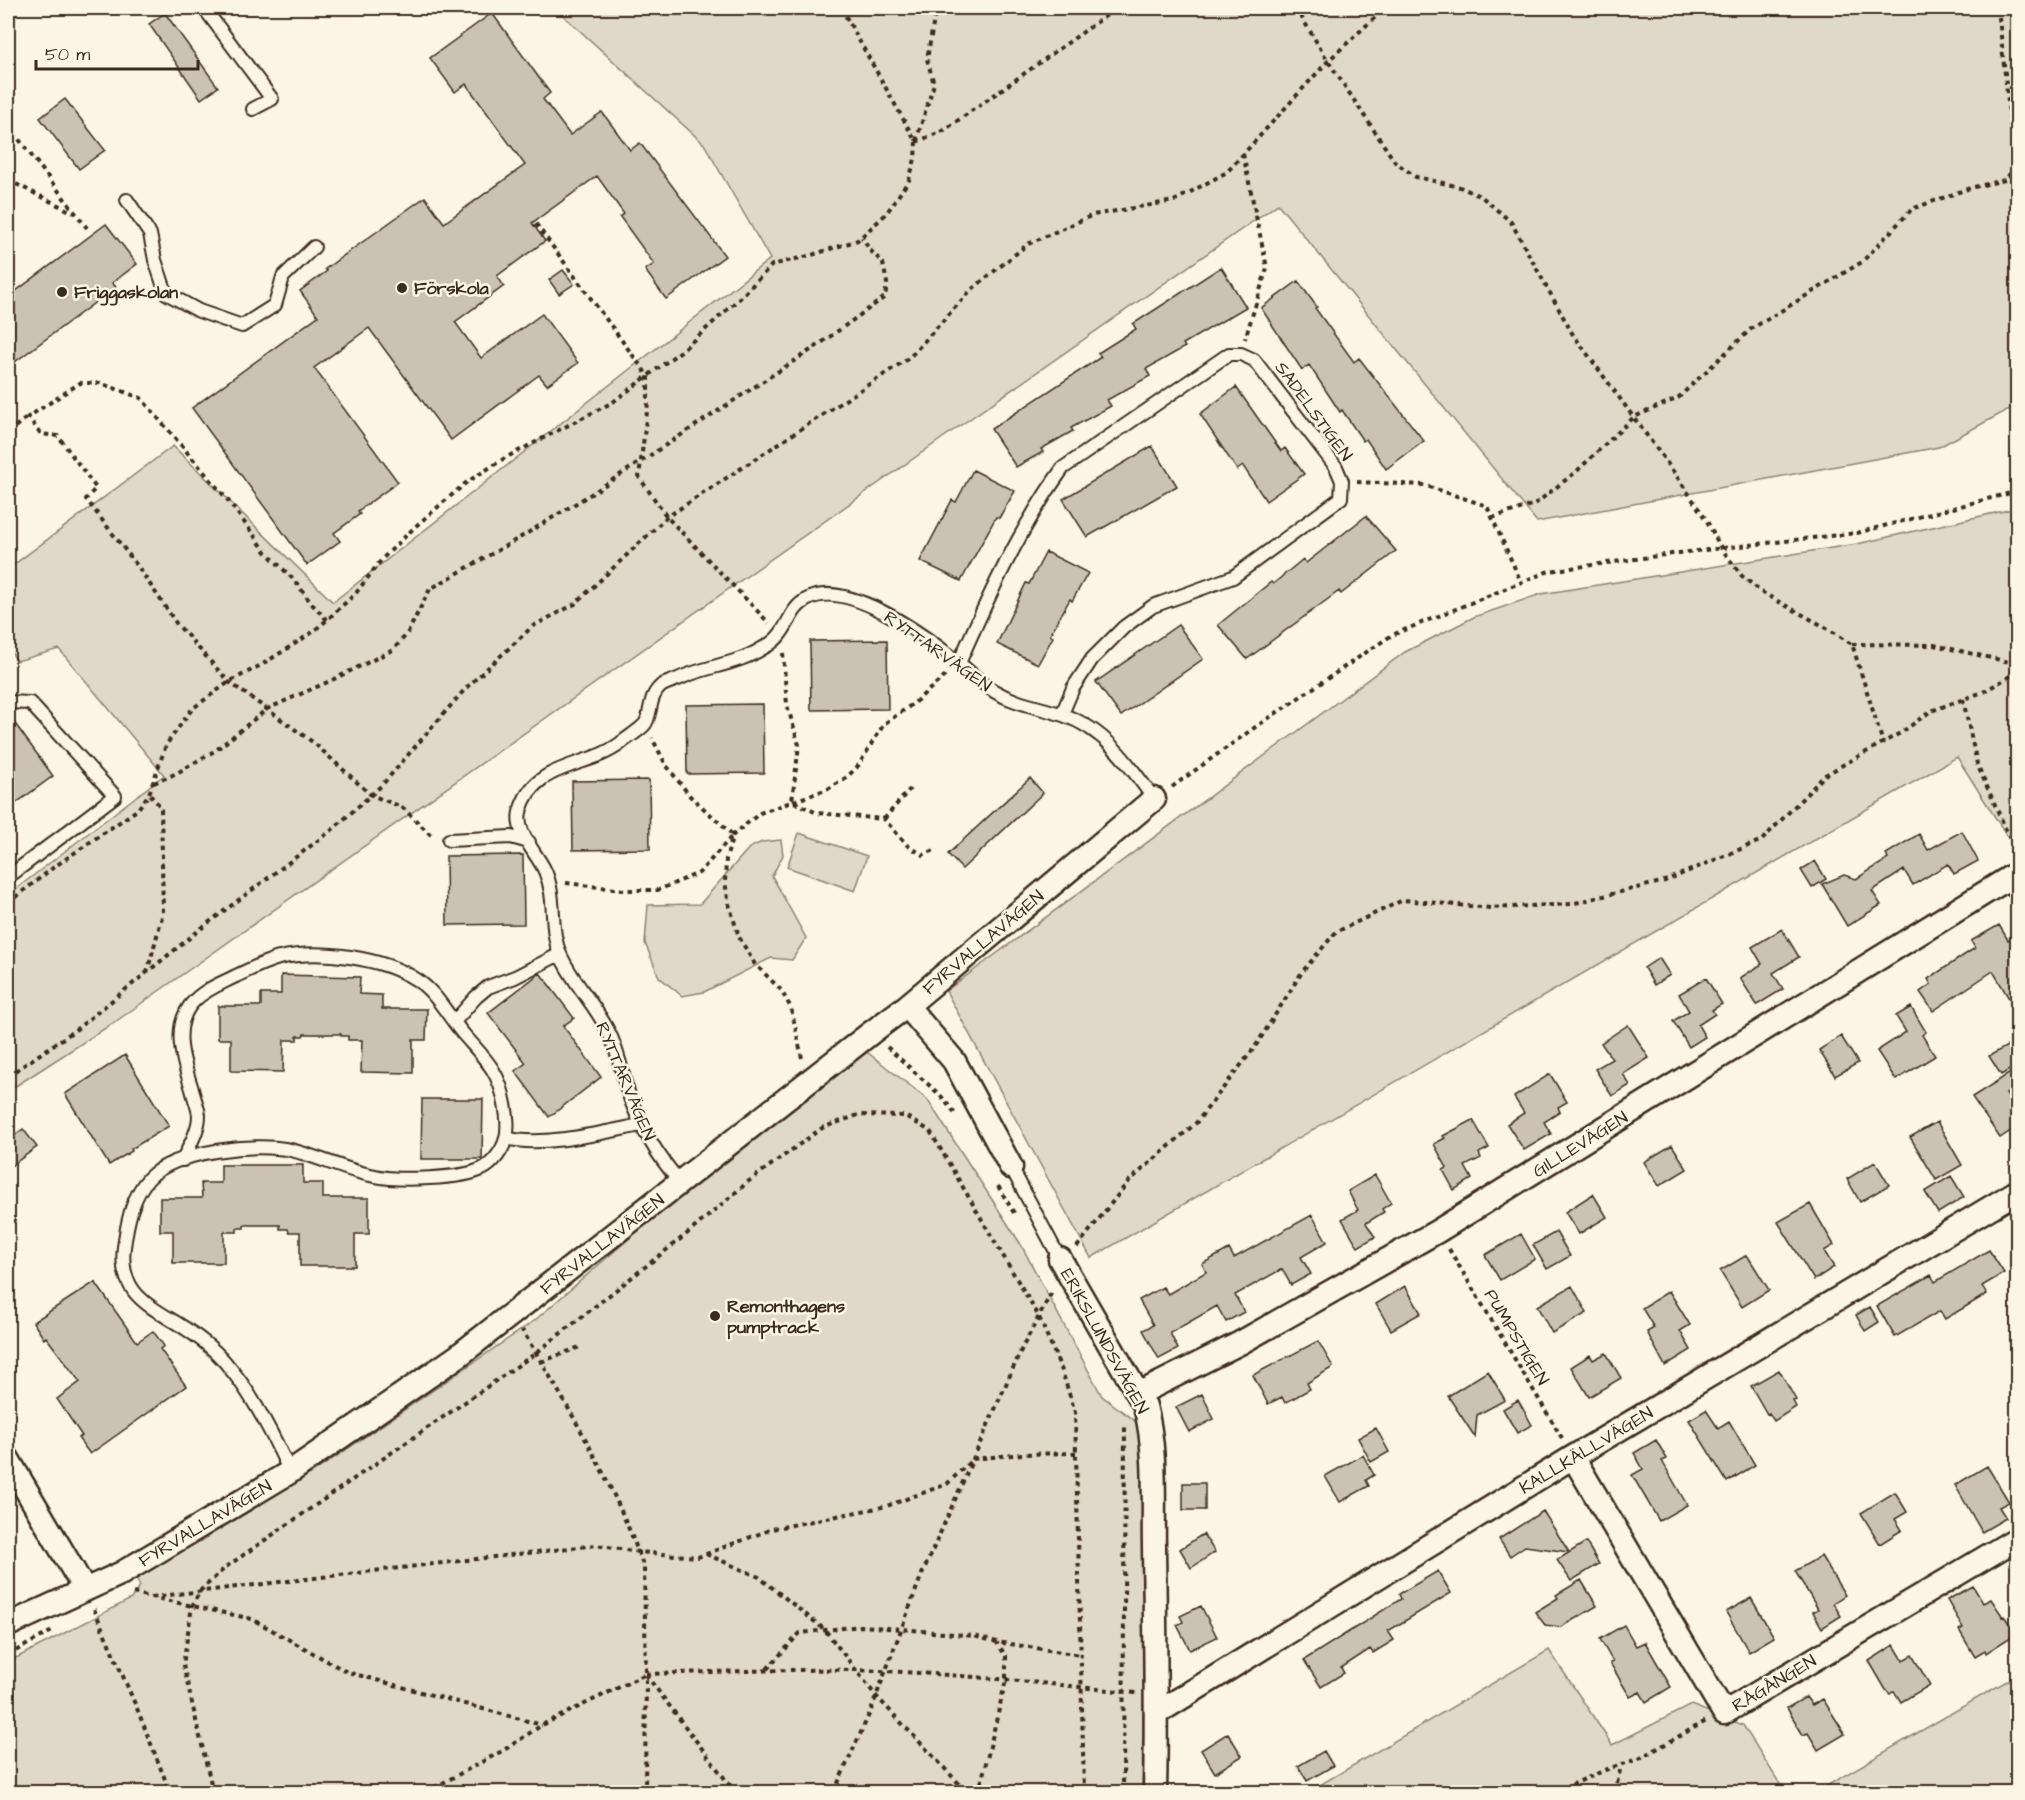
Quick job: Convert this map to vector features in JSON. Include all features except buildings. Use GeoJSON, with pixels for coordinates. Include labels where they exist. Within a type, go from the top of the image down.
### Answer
{"type":"FeatureCollection","features":[{"type":"Feature","properties":{"kind":"street","name":"FYRVALLAVÄGEN"},"geometry":{"type":"LineString","coordinates":[[8,1625],[89,1599],[124,1582],[290,1472],[458,1356],[907,1006],[1154,799]]}},
{"type":"Feature","properties":{"kind":"street","name":"GILLEVÄGEN"},"geometry":{"type":"LineString","coordinates":[[1138,1395],[1240,1343],[1438,1231],[2015,882]]}},
{"type":"Feature","properties":{"kind":"street","name":"ERIKSLUNDSVÄGEN"},"geometry":{"type":"LineString","coordinates":[[907,1006],[954,1061],[1004,1176]]}},
{"type":"Feature","properties":{"kind":"street","name":"KALLKÄLLVÄGEN"},"geometry":{"type":"LineString","coordinates":[[1156,1704],[2018,1191]]}},
{"type":"Feature","properties":{"kind":"street","name":"ERIKSLUNDSVÄGEN"},"geometry":{"type":"LineString","coordinates":[[1060,1270],[1145,1406],[1152,1443],[1155,1792]]}},
{"type":"Feature","properties":{"kind":"street","name":"RÅGÅNGEN"},"geometry":{"type":"LineString","coordinates":[[1573,1457],[1724,1713],[2018,1538]]}},
{"type":"Feature","properties":{"kind":"street"},"geometry":{"type":"LineString","coordinates":[[8,1459],[89,1599]]}},
{"type":"Feature","properties":{"kind":"lane"},"geometry":{"type":"LineString","coordinates":[[204,8],[272,99],[253,109]]}},
{"type":"Feature","properties":{"kind":"lane"},"geometry":{"type":"LineString","coordinates":[[127,200],[150,234],[155,260],[166,293],[199,311],[242,326],[275,305],[283,277],[314,247]]}},
{"type":"Feature","properties":{"kind":"lane"},"geometry":{"type":"LineString","coordinates":[[958,663],[993,586],[1044,494],[1063,468],[1230,354],[1241,354]]}},
{"type":"Feature","properties":{"kind":"lane","name":"SADELSTIGEN"},"geometry":{"type":"LineString","coordinates":[[1062,714],[1073,687],[1092,659],[1125,627],[1153,606],[1233,577],[1341,498],[1341,481],[1336,467],[1254,360],[1241,354]]}},
{"type":"Feature","properties":{"kind":"lane","name":"RYTTARVÄGEN"},"geometry":{"type":"LineString","coordinates":[[681,1183],[670,1171],[641,1125],[628,1093],[611,1036],[560,954],[554,934],[552,893],[546,873],[519,826],[520,812],[534,785],[545,776],[616,747],[645,723],[650,702],[661,686],[695,670],[742,658],[762,649],[780,635],[792,612],[808,599],[829,594],[859,601],[889,614],[958,663],[977,681],[1001,695],[1084,723],[1102,735],[1132,768],[1154,799]]}},
{"type":"Feature","properties":{"kind":"lane"},"geometry":{"type":"LineString","coordinates":[[8,702],[30,703],[115,796],[8,877]]}},
{"type":"Feature","properties":{"kind":"lane"},"geometry":{"type":"LineString","coordinates":[[449,840],[511,837],[529,842]]}},
{"type":"Feature","properties":{"kind":"lane"},"geometry":{"type":"LineString","coordinates":[[183,1160],[198,1126],[199,1114],[186,1070],[180,1030],[184,1014],[194,1000],[214,987],[277,959],[304,954],[337,956],[399,969],[420,982],[439,1001],[494,1070],[502,1086],[508,1118],[507,1138],[500,1152],[490,1164],[479,1171],[450,1176],[394,1179],[371,1176],[288,1149],[240,1147],[183,1160],[161,1168],[148,1178],[139,1192],[132,1205],[123,1249],[124,1270],[131,1288],[146,1305],[186,1329],[214,1350],[231,1368],[259,1413],[290,1472]]}},
{"type":"Feature","properties":{"kind":"lane"},"geometry":{"type":"LineString","coordinates":[[454,1022],[488,987],[515,977],[560,954]]}},
{"type":"Feature","properties":{"kind":"lane"},"geometry":{"type":"LineString","coordinates":[[507,1138],[519,1142],[578,1137],[641,1125]]}},
{"type":"Feature","properties":{"kind":"lane","name":"ERIKSLUNDSVÄGEN"},"geometry":{"type":"LineString","coordinates":[[1004,1176],[1060,1270]]}},
{"type":"Feature","properties":{"kind":"path"},"geometry":{"type":"LineString","coordinates":[[841,8],[916,142]]}},
{"type":"Feature","properties":{"kind":"path"},"geometry":{"type":"LineString","coordinates":[[8,903],[54,867],[137,810],[149,794],[166,746],[192,709],[229,682],[263,664],[310,634],[327,620],[356,593],[389,552],[467,482],[505,458],[613,402],[685,348],[772,265],[858,240],[886,214],[909,180],[915,159],[916,142],[934,84],[927,59],[936,8]]}},
{"type":"Feature","properties":{"kind":"path"},"geometry":{"type":"LineString","coordinates":[[916,142],[943,131],[1117,8]]}},
{"type":"Feature","properties":{"kind":"path"},"geometry":{"type":"LineString","coordinates":[[1296,8],[1395,162],[1416,177],[1460,187],[1482,197],[1511,222],[1572,333],[1707,521],[1721,548],[1742,576],[1763,593],[1852,644],[1934,645],[2018,664]]}},
{"type":"Feature","properties":{"kind":"path"},"geometry":{"type":"LineString","coordinates":[[8,1076],[78,1028],[208,923],[332,830],[382,785],[466,688],[533,626],[575,604],[667,517],[909,358],[971,290],[1028,244],[1093,215],[1174,201],[1227,172],[1328,61],[1385,8]]}},
{"type":"Feature","properties":{"kind":"path"},"geometry":{"type":"LineString","coordinates":[[1998,8],[2011,131],[2018,150]]}},
{"type":"Feature","properties":{"kind":"path"},"geometry":{"type":"LineString","coordinates":[[8,124],[87,228]]}},
{"type":"Feature","properties":{"kind":"path"},"geometry":{"type":"LineString","coordinates":[[1241,354],[1267,268],[1243,154]]}},
{"type":"Feature","properties":{"kind":"path"},"geometry":{"type":"LineString","coordinates":[[1492,518],[1535,504],[1577,471],[1634,417],[1678,398],[1751,329],[1862,262],[1912,209],[1970,188],[2004,180],[2018,164]]}},
{"type":"Feature","properties":{"kind":"path"},"geometry":{"type":"LineString","coordinates":[[8,180],[76,213]]}},
{"type":"Feature","properties":{"kind":"path"},"geometry":{"type":"LineString","coordinates":[[536,224],[648,376],[648,403],[639,477],[667,517],[780,635],[787,705],[799,746],[792,801]]}},
{"type":"Feature","properties":{"kind":"path"},"geometry":{"type":"LineString","coordinates":[[153,783],[177,773],[216,750],[267,709],[393,650],[407,634],[430,589],[521,537],[641,460],[817,346],[885,297],[884,262],[868,249],[861,237]]}},
{"type":"Feature","properties":{"kind":"path"},"geometry":{"type":"LineString","coordinates":[[8,432],[80,383],[100,383],[141,398],[227,499],[267,553],[295,581],[310,603],[327,620]]}},
{"type":"Feature","properties":{"kind":"path"},"geometry":{"type":"LineString","coordinates":[[28,417],[41,434],[58,436],[96,488],[86,499],[139,568],[176,623],[229,682],[315,743],[371,795],[402,807],[437,840],[449,840]]}},
{"type":"Feature","properties":{"kind":"path"},"geometry":{"type":"LineString","coordinates":[[1341,481],[1424,485],[1487,506],[1521,582]]}},
{"type":"Feature","properties":{"kind":"path"},"geometry":{"type":"LineString","coordinates":[[1154,799],[1392,635],[1549,571],[1857,533],[2018,491]]}},
{"type":"Feature","properties":{"kind":"path"},"geometry":{"type":"LineString","coordinates":[[1852,644],[1882,743]]}},
{"type":"Feature","properties":{"kind":"path"},"geometry":{"type":"LineString","coordinates":[[548,881],[624,890],[658,890],[699,873],[733,835],[760,813],[828,789],[848,777],[858,766],[884,724],[914,703],[958,663]]}},
{"type":"Feature","properties":{"kind":"path"},"geometry":{"type":"LineString","coordinates":[[834,1792],[876,1696],[922,1574],[1022,1348],[1060,1270],[1128,1182],[1196,1123],[1255,1047],[1302,972],[1336,932],[1402,900],[1491,908],[1571,904],[1665,881],[1762,840],[1825,776],[1931,711],[1983,692],[2012,675],[2018,674]]}},
{"type":"Feature","properties":{"kind":"path"},"geometry":{"type":"LineString","coordinates":[[1963,699],[1977,764],[2014,848]]}},
{"type":"Feature","properties":{"kind":"path"},"geometry":{"type":"LineString","coordinates":[[645,723],[666,765],[690,796],[733,835]]}},
{"type":"Feature","properties":{"kind":"path"},"geometry":{"type":"LineString","coordinates":[[884,819],[910,789]]}},
{"type":"Feature","properties":{"kind":"path"},"geometry":{"type":"LineString","coordinates":[[147,974],[163,913],[161,807],[149,794]]}},
{"type":"Feature","properties":{"kind":"path"},"geometry":{"type":"LineString","coordinates":[[792,801],[817,813],[884,819],[908,845],[923,855],[937,849]]}},
{"type":"Feature","properties":{"kind":"path"},"geometry":{"type":"LineString","coordinates":[[733,835],[726,859],[725,882],[739,937],[754,963],[781,990],[790,1008],[805,1064]]}},
{"type":"Feature","properties":{"kind":"path"},"geometry":{"type":"LineString","coordinates":[[872,1032],[941,1096],[962,1125]]}},
{"type":"Feature","properties":{"kind":"path"},"geometry":{"type":"LineString","coordinates":[[213,1792],[183,1665],[192,1606],[200,1591],[226,1567],[536,1353],[693,1229],[748,1180],[822,1128],[858,1115],[905,1116],[930,1131],[1039,1317],[1062,1371],[1075,1412],[1084,1792]]}},
{"type":"Feature","properties":{"kind":"path"},"geometry":{"type":"LineString","coordinates":[[1004,1176],[1015,1215]]}},
{"type":"Feature","properties":{"kind":"path","name":"PUMPSTIGEN"},"geometry":{"type":"LineString","coordinates":[[1438,1231],[1573,1457]]}},
{"type":"Feature","properties":{"kind":"path"},"geometry":{"type":"LineString","coordinates":[[1060,1270],[1060,1293]]}},
{"type":"Feature","properties":{"kind":"path"},"geometry":{"type":"LineString","coordinates":[[512,1314],[568,1406],[615,1499],[644,1568],[645,1792]]}},
{"type":"Feature","properties":{"kind":"path"},"geometry":{"type":"LineString","coordinates":[[541,1362],[582,1346]]}},
{"type":"Feature","properties":{"kind":"path"},"geometry":{"type":"LineString","coordinates":[[1123,1792],[1125,1422]]}},
{"type":"Feature","properties":{"kind":"path"},"geometry":{"type":"LineString","coordinates":[[152,1597],[596,1545],[638,1552],[698,1557],[772,1529],[887,1506],[947,1484],[973,1459],[1022,1454],[1076,1454]]}},
{"type":"Feature","properties":{"kind":"path"},"geometry":{"type":"LineString","coordinates":[[705,1554],[759,1577],[825,1630],[876,1696],[967,1792]]}},
{"type":"Feature","properties":{"kind":"path"},"geometry":{"type":"LineString","coordinates":[[124,1582],[152,1597],[252,1618],[347,1672],[542,1725]]}},
{"type":"Feature","properties":{"kind":"path"},"geometry":{"type":"LineString","coordinates":[[89,1599],[102,1605]]}},
{"type":"Feature","properties":{"kind":"path"},"geometry":{"type":"LineString","coordinates":[[89,1599],[138,1710],[170,1792]]}},
{"type":"Feature","properties":{"kind":"path"},"geometry":{"type":"LineString","coordinates":[[767,1670],[800,1633],[861,1626],[974,1636],[997,1642],[1080,1655]]}},
{"type":"Feature","properties":{"kind":"path"},"geometry":{"type":"LineString","coordinates":[[8,1655],[55,1630]]}},
{"type":"Feature","properties":{"kind":"path"},"geometry":{"type":"LineString","coordinates":[[979,1792],[1006,1680],[1006,1656],[997,1642]]}},
{"type":"Feature","properties":{"kind":"path"},"geometry":{"type":"LineString","coordinates":[[426,1792],[504,1750],[542,1725],[646,1674],[856,1670],[1006,1680],[1123,1692],[1156,1704]]}},
{"type":"Feature","properties":{"kind":"path"},"geometry":{"type":"LineString","coordinates":[[646,1674],[735,1792]]}},
{"type":"Feature","properties":{"kind":"path"},"geometry":{"type":"LineString","coordinates":[[1555,1792],[1639,1759],[1724,1713]]}},
{"type":"Feature","properties":{"kind":"path"},"geometry":{"type":"LineString","coordinates":[[1615,1792],[1622,1765]]}},
{"type":"Feature","properties":{"kind":"shaded area"},"geometry":{"type":"Polygon","coordinates":[[[555,8],[2017,8],[2017,405],[1939,447],[1537,522],[1278,204],[115,1022],[8,1091],[8,895],[164,775],[59,649],[17,661],[8,648],[8,569],[173,446],[333,602],[770,259],[704,144],[555,8]]]}},
{"type":"Feature","properties":{"kind":"shaded area"},"geometry":{"type":"Polygon","coordinates":[[[2017,508],[2017,852],[1957,757],[1091,1258],[946,991],[1405,652],[1474,617],[1541,594],[1857,544],[2017,508]]]}},
{"type":"Feature","properties":{"kind":"shaded area"},"geometry":{"type":"Polygon","coordinates":[[[799,833],[867,856],[855,891],[787,867],[799,833]]]}},
{"type":"Feature","properties":{"kind":"shaded area"},"geometry":{"type":"Polygon","coordinates":[[[781,840],[783,855],[772,876],[806,938],[792,960],[771,958],[704,992],[682,996],[659,977],[645,943],[648,905],[700,904],[749,848],[762,842],[781,840]]]}},
{"type":"Feature","properties":{"kind":"shaded area"},"geometry":{"type":"Polygon","coordinates":[[[867,1052],[927,1099],[1020,1243],[1102,1396],[1147,1430],[1142,1792],[8,1792],[8,1662],[131,1599],[140,1586],[135,1577],[315,1471],[534,1321],[685,1190],[867,1052]]]}},
{"type":"Feature","properties":{"kind":"shaded area"},"geometry":{"type":"Polygon","coordinates":[[[1549,1650],[1612,1745],[1691,1705],[1743,1725],[1785,1792],[1308,1792],[1549,1650]]]}},
{"type":"Feature","properties":{"kind":"shaded area"},"geometry":{"type":"Polygon","coordinates":[[[2017,1675],[2017,1792],[1816,1792],[2017,1675]]]}},
{"type":"Feature","properties":{"kind":"place","name":"Förskola"},"geometry":{"type":"Point","coordinates":[402,288]}},
{"type":"Feature","properties":{"kind":"place","name":"Friggaskolan"},"geometry":{"type":"Point","coordinates":[62,292]}},
{"type":"Feature","properties":{"kind":"place","name":"Remonthagens pumptrack"},"geometry":{"type":"Point","coordinates":[715,1316]}}]}
